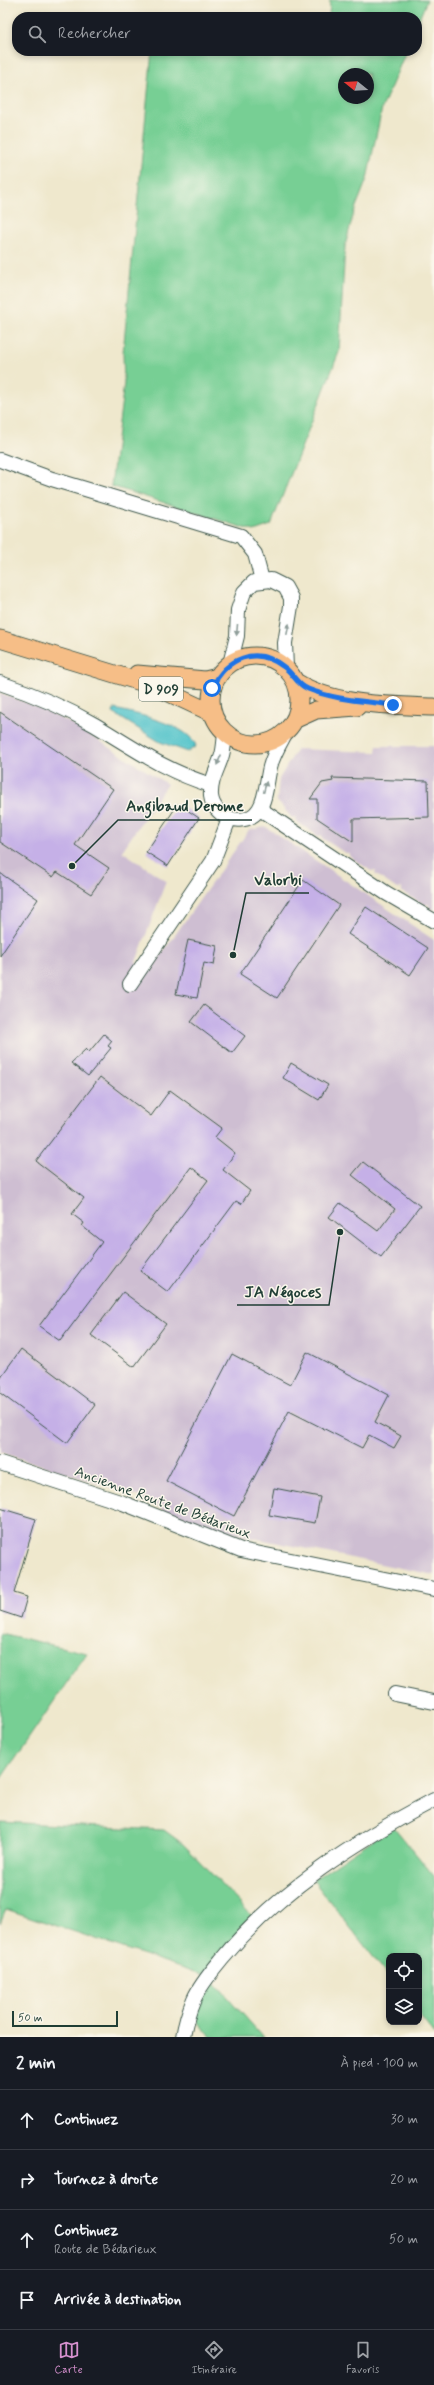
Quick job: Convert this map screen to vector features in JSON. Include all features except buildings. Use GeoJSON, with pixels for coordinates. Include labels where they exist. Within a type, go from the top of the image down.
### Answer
{"type":"FeatureCollection","features":[{"type":"Feature","properties":{"kind":"main road","name":"D 909"},"geometry":{"type":"LineString","coordinates":[[0,639],[154,686],[212,713]]}},
{"type":"Feature","properties":{"kind":"main road"},"geometry":{"type":"LineString","coordinates":[[296,682],[299,700],[296,719],[285,734],[274,741],[255,745],[236,741],[225,734],[217,724],[212,713],[210,700],[212,688],[218,677],[230,664],[240,658],[258,656],[276,661],[286,668],[296,682],[308,689],[336,697],[393,705],[434,707]]}},
{"type":"Feature","properties":{"kind":"main road","name":"D 909"},"geometry":{"type":"LineString","coordinates":[[107,672],[205,680],[218,677]]}},
{"type":"Feature","properties":{"kind":"main road"},"geometry":{"type":"LineString","coordinates":[[296,719],[316,710],[393,705]]}},
{"type":"Feature","properties":{"kind":"street"},"geometry":{"type":"LineString","coordinates":[[0,460],[52,479],[241,536],[255,554],[262,580]]}},
{"type":"Feature","properties":{"kind":"street"},"geometry":{"type":"LineString","coordinates":[[230,664],[237,636],[241,599],[249,586],[262,580],[279,582],[285,587],[291,598],[285,643],[286,668]]}},
{"type":"Feature","properties":{"kind":"street"},"geometry":{"type":"LineString","coordinates":[[0,683],[44,698],[94,725],[170,771],[211,785]]}},
{"type":"Feature","properties":{"kind":"street"},"geometry":{"type":"LineString","coordinates":[[225,734],[222,755],[211,785],[214,807],[220,814],[229,819],[249,817],[260,809],[272,760],[285,734]]}},
{"type":"Feature","properties":{"kind":"street"},"geometry":{"type":"LineString","coordinates":[[260,809],[386,893],[434,922]]}},
{"type":"Feature","properties":{"kind":"street"},"geometry":{"type":"LineString","coordinates":[[130,984],[213,861],[229,819]]}},
{"type":"Feature","properties":{"kind":"street","name":"Ancienne Route de Bédarieux"},"geometry":{"type":"LineString","coordinates":[[0,1463],[123,1503],[241,1550],[338,1568],[434,1589]]}},
{"type":"Feature","properties":{"kind":"street"},"geometry":{"type":"LineString","coordinates":[[396,1694],[434,1702]]}},
{"type":"Feature","properties":{"kind":"street"},"geometry":{"type":"LineString","coordinates":[[183,2037],[194,1999],[209,1975],[242,1935],[274,1905],[311,1876],[391,1823],[434,1800]]}},
{"type":"Feature","properties":{"kind":"shaded area"},"geometry":{"type":"Polygon","coordinates":[[[0,693],[38,707],[76,726],[167,784],[122,851],[166,881],[136,962],[151,969],[249,830],[266,827],[434,940],[434,1575],[229,1533],[170,1513],[137,1496],[0,1452],[0,693]]]}},
{"type":"Feature","properties":{"kind":"shaded area"},"geometry":{"type":"Polygon","coordinates":[[[377,746],[434,746],[434,910],[429,908],[429,904],[425,905],[402,892],[402,888],[397,889],[375,874],[376,870],[371,871],[349,856],[349,853],[345,853],[322,838],[322,835],[318,836],[296,821],[296,817],[292,818],[277,801],[279,779],[297,749],[376,752],[377,746]]]}},
{"type":"Feature","properties":{"kind":"green space"},"geometry":{"type":"Polygon","coordinates":[[[330,0],[427,0],[422,12],[329,12],[330,0]]]}},
{"type":"Feature","properties":{"kind":"green space"},"geometry":{"type":"Polygon","coordinates":[[[152,56],[404,56],[382,108],[367,179],[354,212],[345,246],[339,352],[271,525],[254,531],[111,486],[124,383],[123,353],[152,56]]]}},
{"type":"Feature","properties":{"kind":"green space"},"geometry":{"type":"Polygon","coordinates":[[[0,1633],[87,1653],[0,1780],[0,1633]]]}},
{"type":"Feature","properties":{"kind":"green space"},"geometry":{"type":"Polygon","coordinates":[[[0,1822],[164,1830],[183,1844],[254,1918],[204,1975],[6,1909],[0,1924],[0,1822]]]}},
{"type":"Feature","properties":{"kind":"green space"},"geometry":{"type":"Polygon","coordinates":[[[393,1826],[434,1876],[434,2034],[422,2019],[422,1953],[386,1953],[386,1973],[313,1880],[393,1826]]]}},
{"type":"Feature","properties":{"kind":"green space"},"geometry":{"type":"Polygon","coordinates":[[[211,1978],[263,2037],[211,2037],[192,2016],[211,1978]]]}},
{"type":"Feature","properties":{"kind":"water"},"geometry":{"type":"Polygon","coordinates":[[[114,709],[147,717],[173,726],[192,739],[196,746],[188,752],[160,742],[113,713],[114,709]]]}},
{"type":"Feature","properties":{"kind":"place","name":"Angibaud Derome"},"geometry":{"type":"Point","coordinates":[72,866]}},
{"type":"Feature","properties":{"kind":"place","name":"Valorbi"},"geometry":{"type":"Point","coordinates":[233,955]}},
{"type":"Feature","properties":{"kind":"place","name":"JA Négoces"},"geometry":{"type":"Point","coordinates":[340,1232]}},
{"type":"Feature","properties":{"kind":"route"},"geometry":{"type":"LineString","coordinates":[[212,688],[223,670],[240,658],[252,656],[264,657],[276,661],[286,668],[292,674],[296,682],[308,689],[336,697],[393,705]]}}]}
